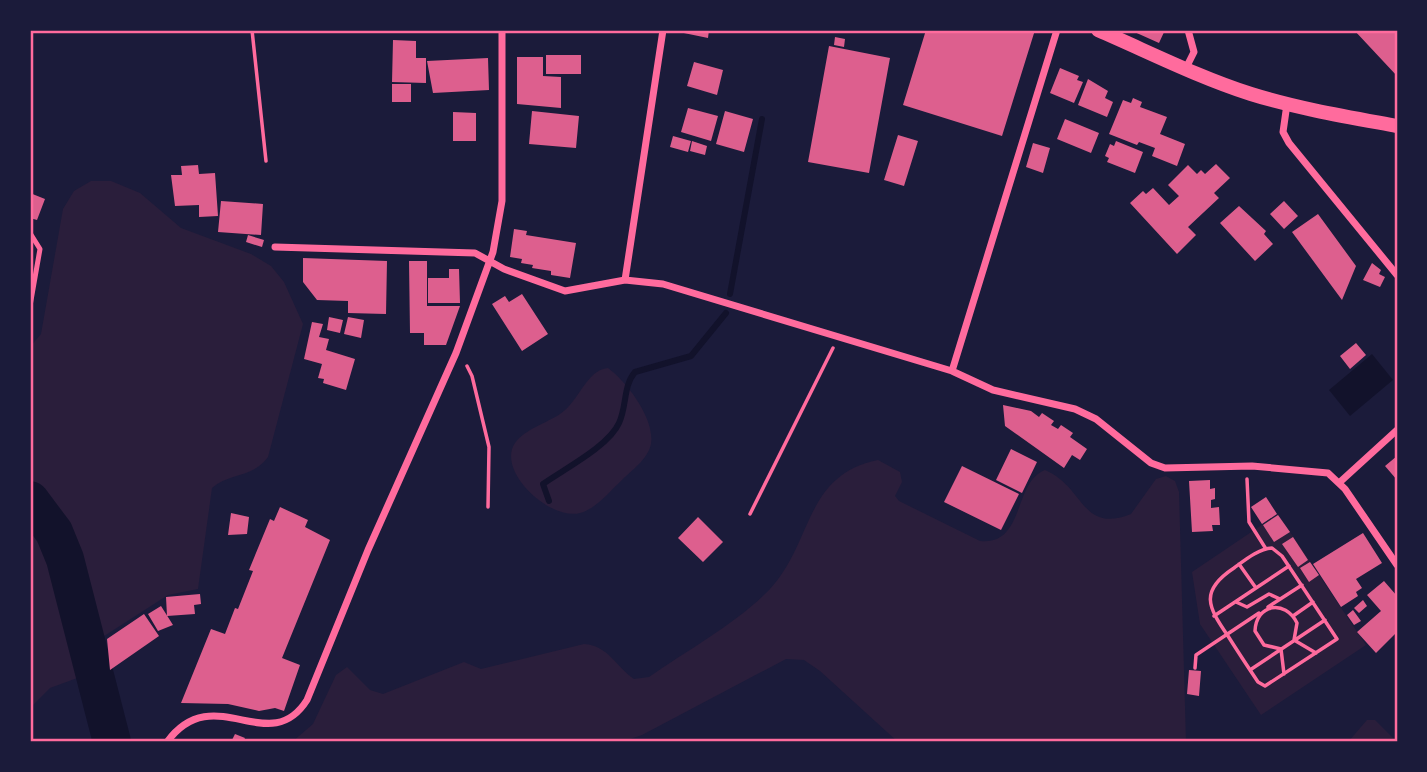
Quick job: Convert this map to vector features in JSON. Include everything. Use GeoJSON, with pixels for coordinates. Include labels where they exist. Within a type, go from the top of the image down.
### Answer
{"type":"FeatureCollection","features":[{"type":"Feature","properties":{"kind":"main road"},"geometry":{"type":"LineString","coordinates":[[1098,30],[1186,69],[1287,104],[1397,126]]}},
{"type":"Feature","properties":{"kind":"street"},"geometry":{"type":"LineString","coordinates":[[167,742],[184,725],[210,715],[277,724],[300,712],[453,359],[497,236],[502,201],[502,30]]}},
{"type":"Feature","properties":{"kind":"street"},"geometry":{"type":"LineString","coordinates":[[625,280],[663,30]]}},
{"type":"Feature","properties":{"kind":"street"},"geometry":{"type":"LineString","coordinates":[[952,371],[1057,30]]}},
{"type":"Feature","properties":{"kind":"street"},"geometry":{"type":"LineString","coordinates":[[1186,69],[1194,52],[1188,30]]}},
{"type":"Feature","properties":{"kind":"street"},"geometry":{"type":"LineString","coordinates":[[1287,104],[1283,132],[1289,143],[1397,275]]}},
{"type":"Feature","properties":{"kind":"street"},"geometry":{"type":"LineString","coordinates":[[275,247],[475,254],[565,292],[625,280],[663,284],[952,371],[993,390],[1075,409],[1096,419],[1151,463],[1165,468],[1246,466],[1316,470],[1340,482],[1397,565]]}},
{"type":"Feature","properties":{"kind":"street"},"geometry":{"type":"LineString","coordinates":[[1340,482],[1397,430]]}},
{"type":"Feature","properties":{"kind":"lane"},"geometry":{"type":"LineString","coordinates":[[30,233],[40,249],[30,306]]}},
{"type":"Feature","properties":{"kind":"path"},"geometry":{"type":"LineString","coordinates":[[251,30],[266,161]]}},
{"type":"Feature","properties":{"kind":"path"},"geometry":{"type":"LineString","coordinates":[[750,514],[837,337]]}},
{"type":"Feature","properties":{"kind":"path"},"geometry":{"type":"LineString","coordinates":[[453,359],[468,368],[485,426],[490,467],[488,507]]}},
{"type":"Feature","properties":{"kind":"path"},"geometry":{"type":"LineString","coordinates":[[1246,466],[1250,522],[1266,548],[1278,551],[1338,639],[1265,686],[1258,682],[1214,616],[1210,603],[1212,588],[1220,577],[1266,548]]}},
{"type":"Feature","properties":{"kind":"path"},"geometry":{"type":"LineString","coordinates":[[1239,564],[1255,588]]}},
{"type":"Feature","properties":{"kind":"path"},"geometry":{"type":"LineString","coordinates":[[1214,616],[1289,566]]}},
{"type":"Feature","properties":{"kind":"path"},"geometry":{"type":"LineString","coordinates":[[1195,668],[1196,655],[1302,585]]}},
{"type":"Feature","properties":{"kind":"path"},"geometry":{"type":"LineString","coordinates":[[1236,602],[1242,607],[1273,594],[1280,599]]}},
{"type":"Feature","properties":{"kind":"path"},"geometry":{"type":"LineString","coordinates":[[1293,616],[1313,602]]}},
{"type":"Feature","properties":{"kind":"path"},"geometry":{"type":"LineString","coordinates":[[1281,649],[1264,645],[1258,639],[1255,623],[1264,610],[1280,607],[1293,616],[1297,623],[1294,640]]}},
{"type":"Feature","properties":{"kind":"path"},"geometry":{"type":"LineString","coordinates":[[1250,670],[1325,620]]}},
{"type":"Feature","properties":{"kind":"path"},"geometry":{"type":"LineString","coordinates":[[1294,640],[1316,653]]}},
{"type":"Feature","properties":{"kind":"path"},"geometry":{"type":"LineString","coordinates":[[1281,649],[1284,674]]}},
{"type":"Feature","properties":{"kind":"shaded area"},"geometry":{"type":"Polygon","coordinates":[[[91,181],[111,181],[140,193],[181,228],[251,254],[271,266],[284,282],[303,324],[268,457],[248,472],[226,479],[212,488],[198,589],[168,595],[98,640],[93,636],[73,556],[61,528],[30,488],[30,347],[41,334],[63,209],[74,191],[91,181]]]}},
{"type":"Feature","properties":{"kind":"shaded area"},"geometry":{"type":"Polygon","coordinates":[[[1372,354],[1393,380],[1350,416],[1329,390],[1372,354]]]}},
{"type":"Feature","properties":{"kind":"shaded area"},"geometry":{"type":"Polygon","coordinates":[[[608,368],[631,392],[649,424],[651,444],[647,455],[592,508],[580,513],[555,509],[541,502],[519,480],[511,454],[515,443],[530,430],[567,409],[594,374],[608,368]]]}},
{"type":"Feature","properties":{"kind":"shaded area"},"geometry":{"type":"Polygon","coordinates":[[[878,460],[900,472],[902,482],[895,496],[899,501],[980,541],[994,540],[1005,534],[1028,487],[1035,477],[1045,470],[1068,487],[1092,513],[1102,518],[1115,519],[1131,514],[1156,479],[1166,476],[1175,481],[1179,492],[1186,742],[898,742],[820,671],[804,660],[786,659],[642,735],[621,742],[292,742],[313,724],[336,675],[347,667],[370,690],[383,694],[464,662],[481,669],[584,644],[600,648],[634,679],[649,677],[757,602],[784,571],[823,495],[836,480],[854,468],[878,460]]]}},
{"type":"Feature","properties":{"kind":"shaded area"},"geometry":{"type":"Polygon","coordinates":[[[30,511],[42,529],[59,567],[85,669],[80,677],[50,688],[30,708],[30,511]]]}},
{"type":"Feature","properties":{"kind":"shaded area"},"geometry":{"type":"Polygon","coordinates":[[[1278,514],[1366,645],[1261,715],[1200,624],[1192,572],[1278,514]]]}},
{"type":"Feature","properties":{"kind":"shaded area"},"geometry":{"type":"Polygon","coordinates":[[[1367,720],[1375,720],[1397,742],[1348,742],[1367,720]]]}},
{"type":"Feature","properties":{"kind":"building"},"geometry":{"type":"Polygon","coordinates":[[[709,30],[708,38],[679,32],[709,30]]]}},
{"type":"Feature","properties":{"kind":"building"},"geometry":{"type":"Polygon","coordinates":[[[926,30],[1035,30],[1002,136],[903,105],[926,30]]]}},
{"type":"Feature","properties":{"kind":"building"},"geometry":{"type":"Polygon","coordinates":[[[1130,30],[1165,30],[1159,43],[1130,30]]]}},
{"type":"Feature","properties":{"kind":"building"},"geometry":{"type":"Polygon","coordinates":[[[1354,30],[1397,32],[1397,76],[1354,30]]]}},
{"type":"Feature","properties":{"kind":"building"},"geometry":{"type":"Polygon","coordinates":[[[835,37],[845,39],[844,47],[834,45],[835,37]]]}},
{"type":"Feature","properties":{"kind":"building"},"geometry":{"type":"Polygon","coordinates":[[[393,40],[416,41],[416,58],[426,58],[426,83],[392,82],[393,40]]]}},
{"type":"Feature","properties":{"kind":"building"},"geometry":{"type":"Polygon","coordinates":[[[829,46],[890,58],[869,173],[808,162],[829,46]]]}},
{"type":"Feature","properties":{"kind":"building"},"geometry":{"type":"Polygon","coordinates":[[[546,55],[581,55],[581,74],[546,74],[546,55]]]}},
{"type":"Feature","properties":{"kind":"building"},"geometry":{"type":"Polygon","coordinates":[[[517,57],[543,57],[543,76],[561,77],[561,108],[517,104],[517,57]]]}},
{"type":"Feature","properties":{"kind":"building"},"geometry":{"type":"Polygon","coordinates":[[[488,58],[489,90],[433,93],[427,61],[488,58]]]}},
{"type":"Feature","properties":{"kind":"building"},"geometry":{"type":"Polygon","coordinates":[[[694,62],[723,70],[717,95],[687,86],[694,62]]]}},
{"type":"Feature","properties":{"kind":"building"},"geometry":{"type":"Polygon","coordinates":[[[1060,68],[1079,76],[1077,80],[1083,82],[1074,103],[1050,93],[1060,68]]]}},
{"type":"Feature","properties":{"kind":"building"},"geometry":{"type":"Polygon","coordinates":[[[1088,79],[1108,91],[1105,98],[1113,102],[1107,117],[1078,105],[1088,79]]]}},
{"type":"Feature","properties":{"kind":"building"},"geometry":{"type":"Polygon","coordinates":[[[392,84],[411,84],[411,102],[392,102],[392,84]]]}},
{"type":"Feature","properties":{"kind":"building"},"geometry":{"type":"Polygon","coordinates":[[[1133,98],[1142,102],[1140,107],[1167,117],[1160,134],[1185,144],[1177,166],[1152,156],[1155,148],[1139,142],[1137,145],[1109,134],[1123,100],[1131,103],[1133,98]]]}},
{"type":"Feature","properties":{"kind":"building"},"geometry":{"type":"Polygon","coordinates":[[[688,108],[718,116],[711,141],[681,132],[688,108]]]}},
{"type":"Feature","properties":{"kind":"building"},"geometry":{"type":"Polygon","coordinates":[[[532,111],[579,116],[576,148],[529,144],[532,111]]]}},
{"type":"Feature","properties":{"kind":"building"},"geometry":{"type":"Polygon","coordinates":[[[725,111],[753,119],[744,152],[716,144],[725,111]]]}},
{"type":"Feature","properties":{"kind":"building"},"geometry":{"type":"Polygon","coordinates":[[[453,112],[476,113],[476,141],[453,141],[453,112]]]}},
{"type":"Feature","properties":{"kind":"building"},"geometry":{"type":"Polygon","coordinates":[[[1065,119],[1099,133],[1091,153],[1057,139],[1065,119]]]}},
{"type":"Feature","properties":{"kind":"building"},"geometry":{"type":"Polygon","coordinates":[[[898,135],[918,141],[904,186],[884,180],[898,135]]]}},
{"type":"Feature","properties":{"kind":"building"},"geometry":{"type":"Polygon","coordinates":[[[673,136],[691,141],[688,152],[670,147],[673,136]]]}},
{"type":"Feature","properties":{"kind":"building"},"geometry":{"type":"Polygon","coordinates":[[[692,141],[707,146],[705,155],[690,151],[692,141]]]}},
{"type":"Feature","properties":{"kind":"building"},"geometry":{"type":"Polygon","coordinates":[[[1116,141],[1143,152],[1135,173],[1107,162],[1109,158],[1105,156],[1110,144],[1114,146],[1116,141]]]}},
{"type":"Feature","properties":{"kind":"building"},"geometry":{"type":"Polygon","coordinates":[[[1033,143],[1050,148],[1043,173],[1026,167],[1033,143]]]}},
{"type":"Feature","properties":{"kind":"building"},"geometry":{"type":"Polygon","coordinates":[[[1216,164],[1230,178],[1214,193],[1219,198],[1188,227],[1196,235],[1177,254],[1130,203],[1143,191],[1146,194],[1153,188],[1169,205],[1179,196],[1168,185],[1188,165],[1197,174],[1201,170],[1205,174],[1216,164]]]}},
{"type":"Feature","properties":{"kind":"building"},"geometry":{"type":"Polygon","coordinates":[[[198,165],[199,174],[215,173],[218,216],[199,217],[199,205],[175,206],[171,175],[182,175],[181,166],[198,165]]]}},
{"type":"Feature","properties":{"kind":"building"},"geometry":{"type":"Polygon","coordinates":[[[30,193],[45,199],[37,220],[30,218],[30,193]]]}},
{"type":"Feature","properties":{"kind":"building"},"geometry":{"type":"Polygon","coordinates":[[[221,201],[263,204],[261,235],[218,232],[221,201]]]}},
{"type":"Feature","properties":{"kind":"building"},"geometry":{"type":"Polygon","coordinates":[[[1284,201],[1298,216],[1284,229],[1270,214],[1284,201]]]}},
{"type":"Feature","properties":{"kind":"building"},"geometry":{"type":"Polygon","coordinates":[[[1239,206],[1266,231],[1264,234],[1273,244],[1255,261],[1220,223],[1239,206]]]}},
{"type":"Feature","properties":{"kind":"building"},"geometry":{"type":"Polygon","coordinates":[[[1318,214],[1356,266],[1342,300],[1292,232],[1318,214]]]}},
{"type":"Feature","properties":{"kind":"building"},"geometry":{"type":"Polygon","coordinates":[[[514,229],[527,231],[526,235],[576,243],[570,278],[551,275],[551,271],[532,268],[533,265],[521,263],[522,259],[510,257],[514,229]]]}},
{"type":"Feature","properties":{"kind":"building"},"geometry":{"type":"Polygon","coordinates":[[[248,235],[264,240],[262,247],[246,242],[248,235]]]}},
{"type":"Feature","properties":{"kind":"building"},"geometry":{"type":"Polygon","coordinates":[[[303,258],[387,261],[386,314],[348,313],[348,301],[317,300],[303,282],[303,258]]]}},
{"type":"Feature","properties":{"kind":"building"},"geometry":{"type":"Polygon","coordinates":[[[409,261],[427,261],[427,306],[460,306],[446,345],[424,345],[424,333],[410,333],[409,261]]]}},
{"type":"Feature","properties":{"kind":"building"},"geometry":{"type":"Polygon","coordinates":[[[1372,263],[1381,270],[1379,274],[1385,277],[1380,287],[1363,280],[1372,263]]]}},
{"type":"Feature","properties":{"kind":"building"},"geometry":{"type":"Polygon","coordinates":[[[449,269],[459,269],[460,303],[428,303],[428,278],[449,278],[449,269]]]}},
{"type":"Feature","properties":{"kind":"building"},"geometry":{"type":"Polygon","coordinates":[[[522,294],[548,334],[522,351],[492,304],[505,296],[509,302],[522,294]]]}},
{"type":"Feature","properties":{"kind":"building"},"geometry":{"type":"Polygon","coordinates":[[[329,317],[343,320],[340,333],[327,330],[329,317]]]}},
{"type":"Feature","properties":{"kind":"building"},"geometry":{"type":"Polygon","coordinates":[[[348,317],[364,320],[361,338],[344,334],[348,317]]]}},
{"type":"Feature","properties":{"kind":"building"},"geometry":{"type":"Polygon","coordinates":[[[312,322],[323,324],[319,337],[329,339],[326,350],[355,359],[346,390],[323,383],[324,379],[318,378],[322,364],[304,359],[312,322]]]}},
{"type":"Feature","properties":{"kind":"building"},"geometry":{"type":"Polygon","coordinates":[[[1356,343],[1366,355],[1350,369],[1340,356],[1356,343]]]}},
{"type":"Feature","properties":{"kind":"building"},"geometry":{"type":"Polygon","coordinates":[[[1003,405],[1031,411],[1039,417],[1042,413],[1054,421],[1051,425],[1058,429],[1061,425],[1073,433],[1070,437],[1087,449],[1080,460],[1072,455],[1064,468],[1005,426],[1003,405]]]}},
{"type":"Feature","properties":{"kind":"building"},"geometry":{"type":"Polygon","coordinates":[[[1011,449],[1037,462],[1022,493],[996,480],[1011,449]]]}},
{"type":"Feature","properties":{"kind":"building"},"geometry":{"type":"Polygon","coordinates":[[[1397,456],[1397,480],[1385,466],[1397,456]]]}},
{"type":"Feature","properties":{"kind":"building"},"geometry":{"type":"Polygon","coordinates":[[[962,466],[1019,494],[1001,530],[944,502],[962,466]]]}},
{"type":"Feature","properties":{"kind":"building"},"geometry":{"type":"Polygon","coordinates":[[[1210,480],[1210,489],[1215,488],[1215,499],[1211,500],[1211,508],[1219,507],[1220,525],[1212,525],[1213,531],[1192,532],[1189,481],[1210,480]]]}},
{"type":"Feature","properties":{"kind":"building"},"geometry":{"type":"Polygon","coordinates":[[[1266,497],[1277,514],[1262,524],[1251,507],[1266,497]]]}},
{"type":"Feature","properties":{"kind":"building"},"geometry":{"type":"Polygon","coordinates":[[[280,507],[308,520],[305,527],[330,540],[282,658],[300,665],[284,711],[275,708],[259,711],[228,704],[181,703],[211,629],[225,634],[235,608],[238,609],[253,571],[249,570],[270,519],[274,521],[280,507]]]}},
{"type":"Feature","properties":{"kind":"building"},"geometry":{"type":"Polygon","coordinates":[[[231,513],[249,517],[247,534],[228,535],[231,513]]]}},
{"type":"Feature","properties":{"kind":"building"},"geometry":{"type":"Polygon","coordinates":[[[1278,515],[1290,532],[1274,542],[1263,525],[1278,515]]]}},
{"type":"Feature","properties":{"kind":"building"},"geometry":{"type":"Polygon","coordinates":[[[698,517],[723,542],[703,562],[678,538],[698,517]]]}},
{"type":"Feature","properties":{"kind":"building"},"geometry":{"type":"Polygon","coordinates":[[[1363,533],[1382,563],[1356,579],[1362,588],[1356,592],[1358,596],[1341,607],[1313,564],[1363,533]]]}},
{"type":"Feature","properties":{"kind":"building"},"geometry":{"type":"Polygon","coordinates":[[[1293,537],[1308,560],[1298,567],[1282,544],[1293,537]]]}},
{"type":"Feature","properties":{"kind":"building"},"geometry":{"type":"Polygon","coordinates":[[[1310,562],[1319,575],[1309,582],[1300,568],[1310,562]]]}},
{"type":"Feature","properties":{"kind":"building"},"geometry":{"type":"Polygon","coordinates":[[[1384,581],[1397,596],[1397,632],[1376,653],[1357,632],[1381,611],[1367,595],[1384,581]]]}},
{"type":"Feature","properties":{"kind":"building"},"geometry":{"type":"Polygon","coordinates":[[[200,594],[201,604],[194,605],[195,614],[167,616],[166,597],[200,594]]]}},
{"type":"Feature","properties":{"kind":"building"},"geometry":{"type":"Polygon","coordinates":[[[1363,600],[1367,606],[1359,613],[1354,608],[1363,600]]]}},
{"type":"Feature","properties":{"kind":"building"},"geometry":{"type":"Polygon","coordinates":[[[161,606],[173,625],[158,631],[148,614],[161,606]]]}},
{"type":"Feature","properties":{"kind":"building"},"geometry":{"type":"Polygon","coordinates":[[[1353,610],[1361,621],[1354,625],[1347,615],[1353,610]]]}},
{"type":"Feature","properties":{"kind":"building"},"geometry":{"type":"Polygon","coordinates":[[[144,614],[159,636],[110,670],[107,639],[144,614]]]}},
{"type":"Feature","properties":{"kind":"building"},"geometry":{"type":"Polygon","coordinates":[[[1189,670],[1201,671],[1199,696],[1187,694],[1189,670]]]}},
{"type":"Feature","properties":{"kind":"building"},"geometry":{"type":"Polygon","coordinates":[[[235,734],[245,738],[243,742],[231,742],[235,734]]]}},
{"type":"Feature","properties":{"kind":"waterway"},"geometry":{"type":"LineString","coordinates":[[730,294],[762,119]]}},
{"type":"Feature","properties":{"kind":"waterway"},"geometry":{"type":"LineString","coordinates":[[549,501],[543,484],[596,448],[614,432],[635,372],[691,356],[726,313]]}},
{"type":"Feature","properties":{"kind":"waterway"},"geometry":{"type":"LineString","coordinates":[[30,500],[54,532],[65,559],[112,742]]}}]}
